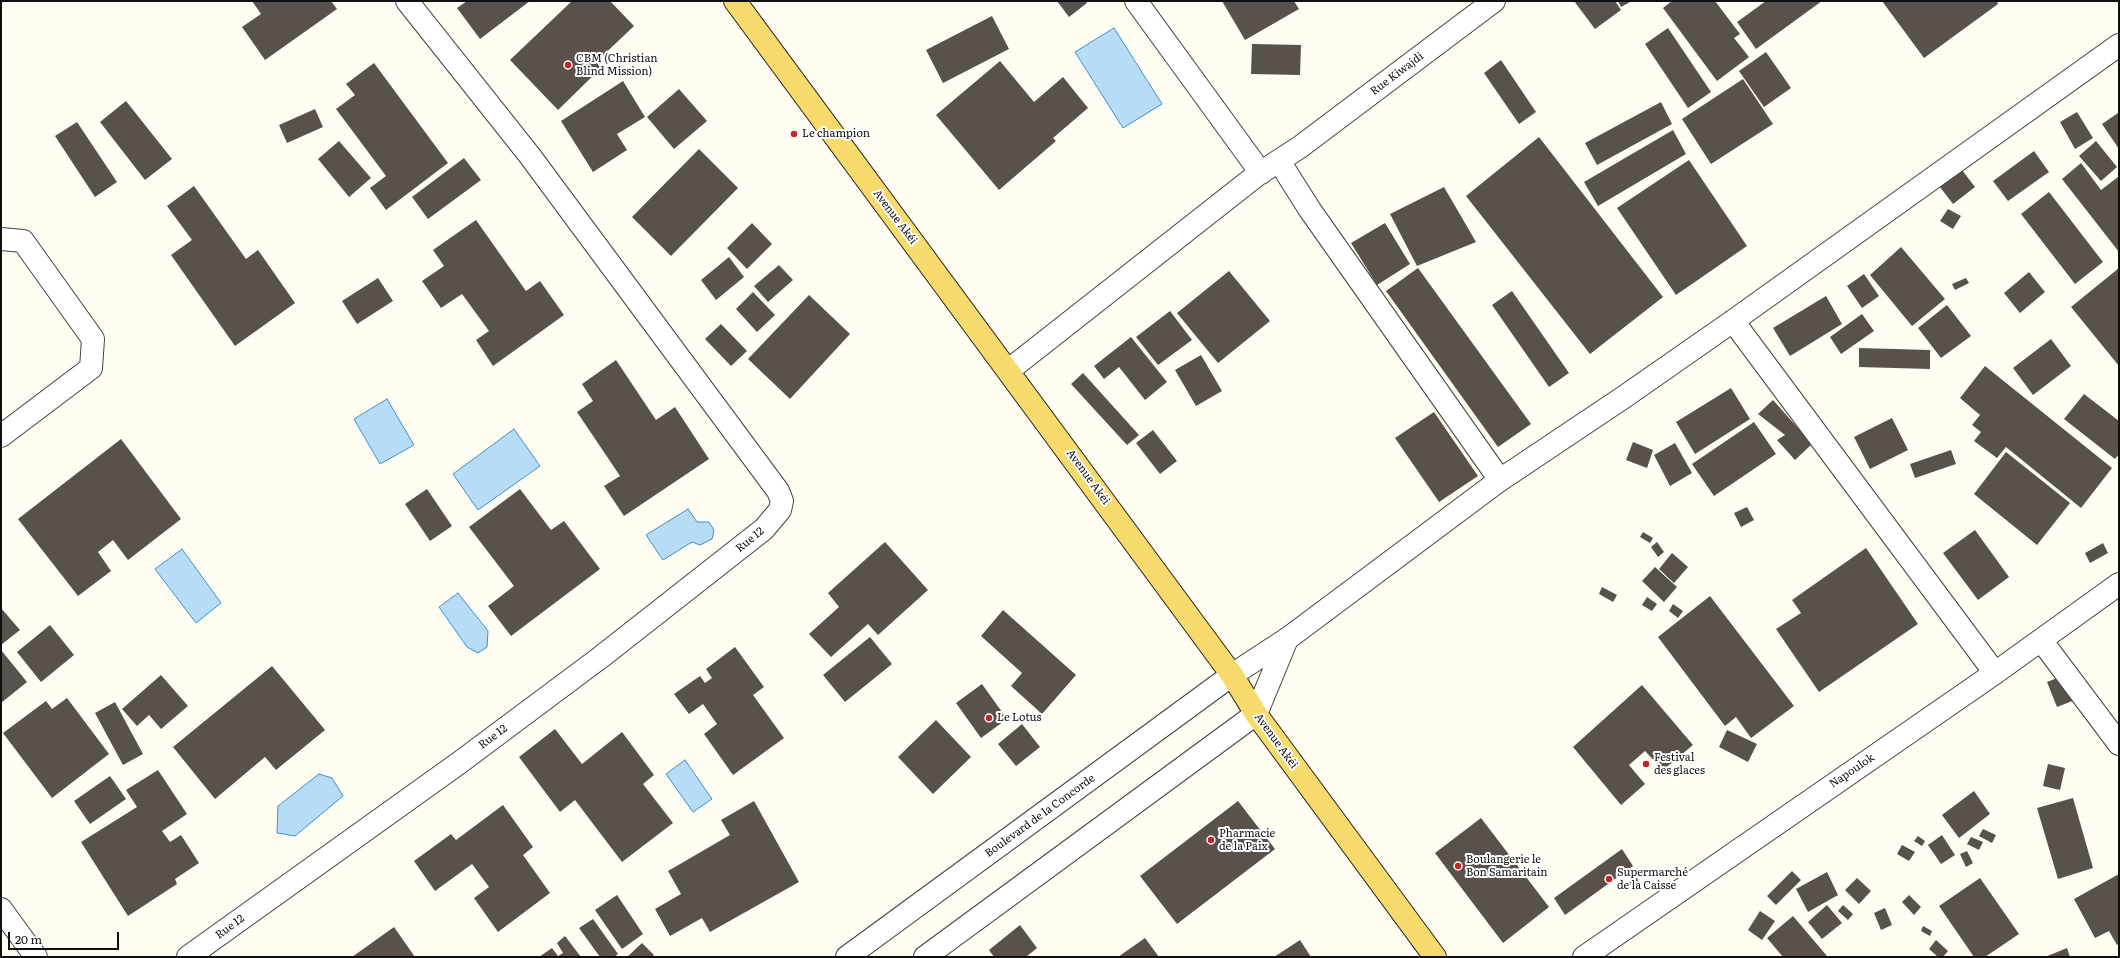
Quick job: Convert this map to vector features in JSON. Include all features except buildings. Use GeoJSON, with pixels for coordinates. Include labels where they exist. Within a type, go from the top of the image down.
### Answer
{"type":"FeatureCollection","features":[{"type":"Feature","properties":{"kind":"main road","name":"Avenue Akéi"},"geometry":{"type":"LineString","coordinates":[[735,1],[1009,370],[1232,675],[1256,714],[1435,957]]}},
{"type":"Feature","properties":{"kind":"street","name":"Rue 12"},"geometry":{"type":"LineString","coordinates":[[188,957],[601,658],[764,529],[780,510],[782,501],[778,490],[530,156],[407,1]]}},
{"type":"Feature","properties":{"kind":"street"},"geometry":{"type":"LineString","coordinates":[[1136,1],[1270,167],[1310,210],[1500,480]]}},
{"type":"Feature","properties":{"kind":"street","name":"Rue Kiwajdi"},"geometry":{"type":"LineString","coordinates":[[1009,370],[1270,167],[1300,147],[1494,1]]}},
{"type":"Feature","properties":{"kind":"street","name":"Boulevard de la Concorde"},"geometry":{"type":"LineString","coordinates":[[847,957],[1232,675],[1287,639],[1500,480],[1624,397],[1733,321],[2119,45]]}},
{"type":"Feature","properties":{"kind":"street"},"geometry":{"type":"LineString","coordinates":[[1,238],[23,241],[93,339],[91,368],[1,436]]}},
{"type":"Feature","properties":{"kind":"street"},"geometry":{"type":"LineString","coordinates":[[1733,321],[1995,673]]}},
{"type":"Feature","properties":{"kind":"street","name":"Napoulok"},"geometry":{"type":"LineString","coordinates":[[1584,957],[1995,673],[2119,584]]}},
{"type":"Feature","properties":{"kind":"street"},"geometry":{"type":"LineString","coordinates":[[925,957],[1256,714],[1287,639]]}},
{"type":"Feature","properties":{"kind":"street"},"geometry":{"type":"LineString","coordinates":[[2041,640],[2119,744]]}},
{"type":"Feature","properties":{"kind":"street"},"geometry":{"type":"LineString","coordinates":[[1,908],[36,957]]}},
{"type":"Feature","properties":{"kind":"water"},"geometry":{"type":"Polygon","coordinates":[[[1114,28],[1162,104],[1123,128],[1075,52],[1114,28]]]}},
{"type":"Feature","properties":{"kind":"water"},"geometry":{"type":"Polygon","coordinates":[[[387,399],[414,445],[380,464],[354,419],[387,399]]]}},
{"type":"Feature","properties":{"kind":"water"},"geometry":{"type":"Polygon","coordinates":[[[514,429],[540,466],[478,510],[453,474],[514,429]]]}},
{"type":"Feature","properties":{"kind":"water"},"geometry":{"type":"Polygon","coordinates":[[[688,509],[697,522],[709,522],[714,530],[712,539],[700,545],[692,542],[663,560],[646,535],[688,509]]]}},
{"type":"Feature","properties":{"kind":"water"},"geometry":{"type":"Polygon","coordinates":[[[182,549],[221,603],[196,623],[155,569],[182,549]]]}},
{"type":"Feature","properties":{"kind":"water"},"geometry":{"type":"Polygon","coordinates":[[[458,593],[488,631],[487,647],[478,653],[467,647],[439,607],[458,593]]]}},
{"type":"Feature","properties":{"kind":"water"},"geometry":{"type":"Polygon","coordinates":[[[685,760],[712,799],[693,812],[666,774],[685,760]]]}},
{"type":"Feature","properties":{"kind":"water"},"geometry":{"type":"Polygon","coordinates":[[[319,774],[332,778],[343,796],[295,836],[277,833],[278,806],[319,774]]]}},
{"type":"Feature","properties":{"kind":"place","name":"CBM (Christian Blind Mission)"},"geometry":{"type":"Point","coordinates":[568,65]}},
{"type":"Feature","properties":{"kind":"place","name":"Le champion"},"geometry":{"type":"Point","coordinates":[794,134]}},
{"type":"Feature","properties":{"kind":"place","name":"Le Lotus"},"geometry":{"type":"Point","coordinates":[989,718]}},
{"type":"Feature","properties":{"kind":"place","name":"Festival des glaces"},"geometry":{"type":"Point","coordinates":[1646,764]}},
{"type":"Feature","properties":{"kind":"place","name":"Pharmacie de la Paix"},"geometry":{"type":"Point","coordinates":[1211,840]}},
{"type":"Feature","properties":{"kind":"place","name":"Boulangerie le Bon Samaritain"},"geometry":{"type":"Point","coordinates":[1458,866]}},
{"type":"Feature","properties":{"kind":"place","name":"Supermarché de la Caisse"},"geometry":{"type":"Point","coordinates":[1609,879]}}]}
